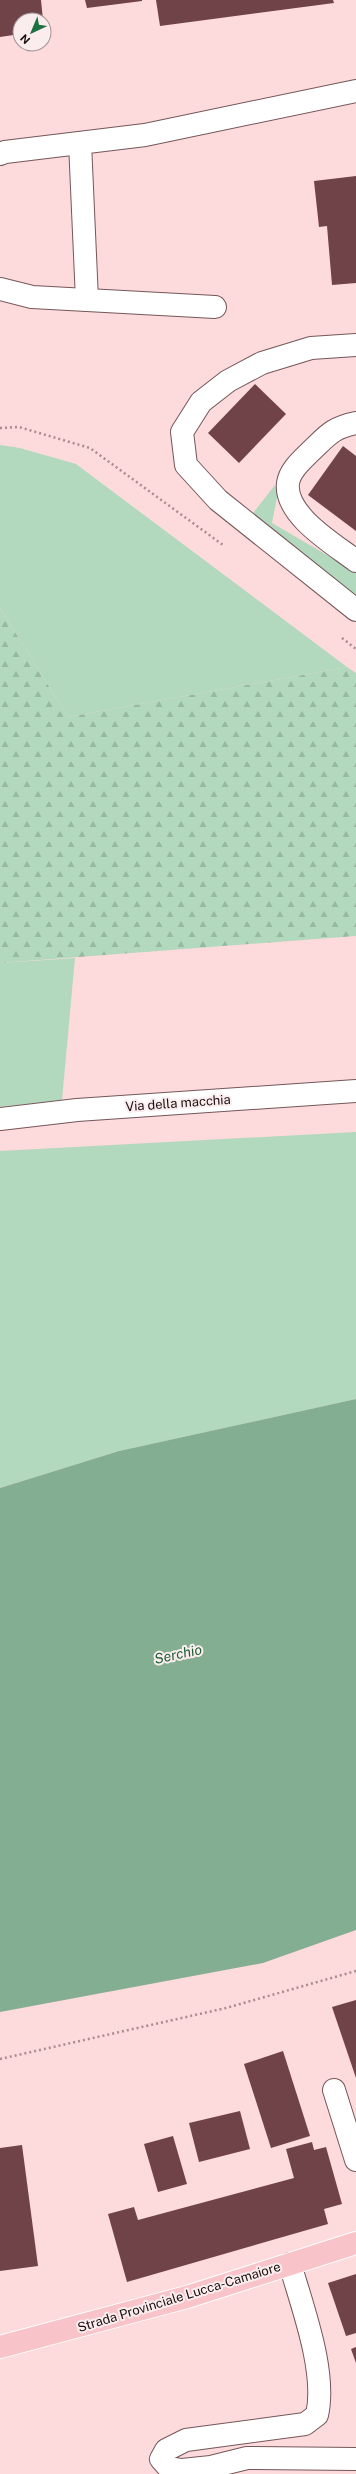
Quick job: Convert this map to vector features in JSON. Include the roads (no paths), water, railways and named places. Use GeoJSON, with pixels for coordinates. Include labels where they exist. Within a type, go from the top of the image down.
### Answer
{"type":"FeatureCollection","features":[{"type":"Feature","properties":{"kind":"main road","name":"Strada Provinciale Lucca-Camaiore"},"geometry":{"type":"LineString","coordinates":[[0,2347],[187,2297],[356,2243]]}},
{"type":"Feature","properties":{"kind":"street"},"geometry":{"type":"LineString","coordinates":[[0,154],[5,152],[145,135],[356,91]]}},
{"type":"Feature","properties":{"kind":"street"},"geometry":{"type":"LineString","coordinates":[[80,143],[86,300]]}},
{"type":"Feature","properties":{"kind":"street"},"geometry":{"type":"LineString","coordinates":[[0,289],[32,297],[215,307]]}},
{"type":"Feature","properties":{"kind":"street"},"geometry":{"type":"LineString","coordinates":[[356,346],[311,348],[262,363],[228,381],[201,402],[182,432],[186,465],[218,500],[356,610]]}},
{"type":"Feature","properties":{"kind":"street"},"geometry":{"type":"LineString","coordinates":[[356,423],[338,427],[296,465],[288,484],[293,507],[313,529],[356,561]]}},
{"type":"Feature","properties":{"kind":"street","name":"Via della macchia"},"geometry":{"type":"LineString","coordinates":[[0,1119],[77,1110],[356,1091]]}},
{"type":"Feature","properties":{"kind":"street"},"geometry":{"type":"LineString","coordinates":[[334,2090],[356,2160]]}},
{"type":"Feature","properties":{"kind":"street"},"geometry":{"type":"LineString","coordinates":[[290,2264],[308,2324],[317,2371],[320,2400],[317,2415],[305,2424],[186,2440],[166,2450],[160,2459],[169,2468],[182,2470],[211,2466],[247,2458],[356,2459]]}},
{"type":"Feature","properties":{"kind":"water","name":"Serchio"},"geometry":{"type":"Polygon","coordinates":[[[356,1399],[356,1930],[263,1963],[0,2012],[0,1488],[119,1451],[356,1399]]]}}]}
